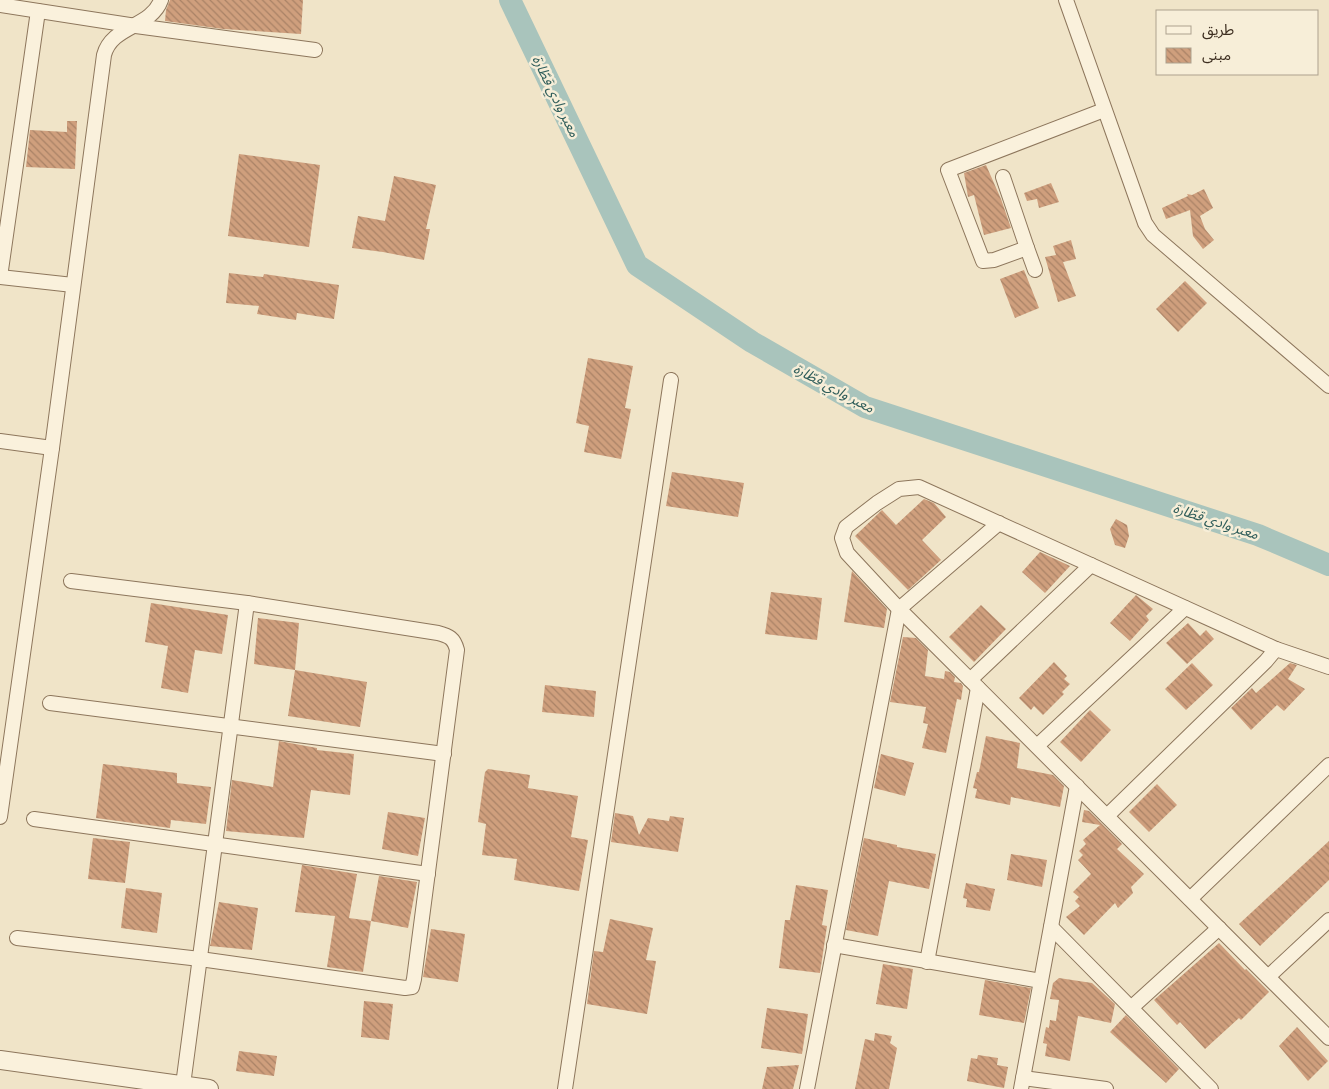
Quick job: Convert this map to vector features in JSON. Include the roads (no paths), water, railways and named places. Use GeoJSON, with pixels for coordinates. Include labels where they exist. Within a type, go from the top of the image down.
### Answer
{"type":"FeatureCollection","features":[{"type":"Feature","properties":{"kind":"street"},"geometry":{"type":"LineString","coordinates":[[0,817],[52,448],[104,55],[113,38],[136,26],[156,10],[161,0]]}},
{"type":"Feature","properties":{"kind":"street"},"geometry":{"type":"LineString","coordinates":[[1066,0],[1145,223],[1153,236],[1329,386]]}},
{"type":"Feature","properties":{"kind":"street"},"geometry":{"type":"LineString","coordinates":[[0,5],[136,26],[315,50]]}},
{"type":"Feature","properties":{"kind":"street"},"geometry":{"type":"LineString","coordinates":[[38,11],[0,277],[73,286]]}},
{"type":"Feature","properties":{"kind":"street"},"geometry":{"type":"LineString","coordinates":[[1027,248],[994,260],[983,261],[948,170],[1104,110]]}},
{"type":"Feature","properties":{"kind":"street"},"geometry":{"type":"LineString","coordinates":[[1003,177],[1035,270]]}},
{"type":"Feature","properties":{"kind":"street"},"geometry":{"type":"LineString","coordinates":[[565,1089],[671,380]]}},
{"type":"Feature","properties":{"kind":"street"},"geometry":{"type":"LineString","coordinates":[[0,441],[52,448]]}},
{"type":"Feature","properties":{"kind":"street"},"geometry":{"type":"LineString","coordinates":[[1329,667],[1276,649],[919,487],[899,489],[877,503],[846,527],[842,538],[847,553],[899,609],[1329,1038]]}},
{"type":"Feature","properties":{"kind":"street"},"geometry":{"type":"LineString","coordinates":[[807,1089],[899,609],[999,523]]}},
{"type":"Feature","properties":{"kind":"street"},"geometry":{"type":"LineString","coordinates":[[928,962],[974,684],[1091,565]]}},
{"type":"Feature","properties":{"kind":"street"},"geometry":{"type":"LineString","coordinates":[[17,938],[200,959],[405,988],[412,987],[457,650],[455,642],[449,636],[438,633],[247,603],[71,581]]}},
{"type":"Feature","properties":{"kind":"street"},"geometry":{"type":"LineString","coordinates":[[183,1085],[247,603]]}},
{"type":"Feature","properties":{"kind":"street"},"geometry":{"type":"LineString","coordinates":[[1037,746],[1185,608]]}},
{"type":"Feature","properties":{"kind":"street"},"geometry":{"type":"LineString","coordinates":[[1107,816],[1260,668],[1276,649]]}},
{"type":"Feature","properties":{"kind":"street"},"geometry":{"type":"LineString","coordinates":[[50,703],[444,754]]}},
{"type":"Feature","properties":{"kind":"street"},"geometry":{"type":"LineString","coordinates":[[1190,899],[1329,765]]}},
{"type":"Feature","properties":{"kind":"street"},"geometry":{"type":"LineString","coordinates":[[1077,786],[1022,1083],[1106,1089]]}},
{"type":"Feature","properties":{"kind":"street"},"geometry":{"type":"LineString","coordinates":[[34,819],[428,874]]}},
{"type":"Feature","properties":{"kind":"street"},"geometry":{"type":"LineString","coordinates":[[1268,977],[1329,920]]}},
{"type":"Feature","properties":{"kind":"street"},"geometry":{"type":"LineString","coordinates":[[1051,927],[1211,1089]]}},
{"type":"Feature","properties":{"kind":"street"},"geometry":{"type":"LineString","coordinates":[[1131,1008],[1219,928]]}},
{"type":"Feature","properties":{"kind":"street"},"geometry":{"type":"LineString","coordinates":[[834,945],[1041,981]]}},
{"type":"Feature","properties":{"kind":"street"},"geometry":{"type":"LineString","coordinates":[[0,1060],[210,1089]]}},
{"type":"Feature","properties":{"kind":"waterway","name":"معبر وادي قطّارة"},"geometry":{"type":"LineString","coordinates":[[510,0],[637,265],[752,342],[865,407],[1258,535],[1329,565]]}}]}
